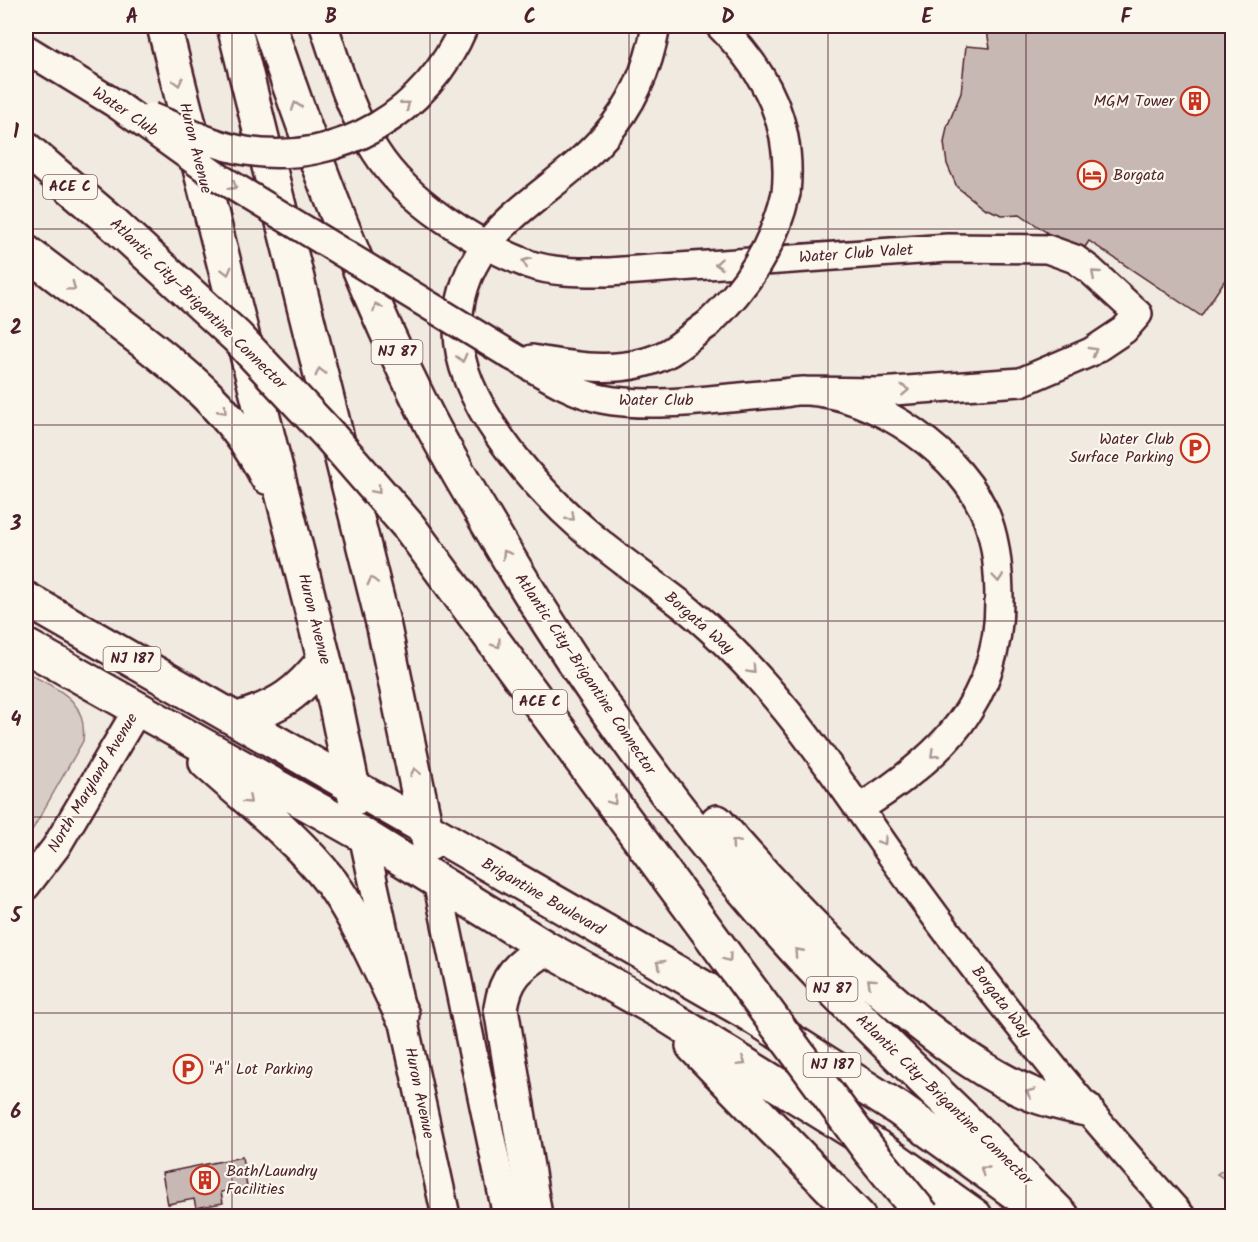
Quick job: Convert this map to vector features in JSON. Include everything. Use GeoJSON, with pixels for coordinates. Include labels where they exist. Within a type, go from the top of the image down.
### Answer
{"type":"FeatureCollection","features":[{"type":"Feature","properties":{"kind":"main road","name":"Huron Avenue"},"geometry":{"type":"LineString","coordinates":[[164,26],[272,447],[287,518],[324,660],[363,835]]}},
{"type":"Feature","properties":{"kind":"main road"},"geometry":{"type":"LineString","coordinates":[[224,26],[246,77]]}},
{"type":"Feature","properties":{"kind":"main road"},"geometry":{"type":"LineString","coordinates":[[234,26],[384,627],[437,880]]}},
{"type":"Feature","properties":{"kind":"main road","name":"Atlantic City–Brigantine Connector"},"geometry":{"type":"LineString","coordinates":[[269,26],[336,213],[424,411],[520,578],[626,739],[709,847],[775,926],[850,1009],[989,1141],[1062,1216]]}},
{"type":"Feature","properties":{"kind":"main road","name":"Atlantic City–Brigantine Connector"},"geometry":{"type":"LineString","coordinates":[[26,149],[115,225],[237,337],[329,435],[410,528],[869,1150],[923,1216]]}},
{"type":"Feature","properties":{"kind":"main road"},"geometry":{"type":"LineString","coordinates":[[26,252],[181,370],[220,407],[254,450],[287,518]]}},
{"type":"Feature","properties":{"kind":"main road","name":"Brigantine Boulevard"},"geometry":{"type":"LineString","coordinates":[[26,599],[746,1012],[899,1109],[1048,1216]]}},
{"type":"Feature","properties":{"kind":"main road","name":"NJ 187"},"geometry":{"type":"LineString","coordinates":[[26,646],[363,835]]}},
{"type":"Feature","properties":{"kind":"main road"},"geometry":{"type":"LineString","coordinates":[[238,719],[263,711],[294,694],[324,660]]}},
{"type":"Feature","properties":{"kind":"main road"},"geometry":{"type":"LineString","coordinates":[[148,713],[277,826],[331,882],[353,917],[402,1015]]}},
{"type":"Feature","properties":{"kind":"main road"},"geometry":{"type":"LineString","coordinates":[[626,739],[708,812],[771,884],[834,948],[923,1026],[957,1051],[1005,1081],[1055,1103],[1086,1109]]}},
{"type":"Feature","properties":{"kind":"main road"},"geometry":{"type":"LineString","coordinates":[[363,835],[546,948],[661,1012],[879,1148],[975,1216]]}},
{"type":"Feature","properties":{"kind":"main road"},"geometry":{"type":"LineString","coordinates":[[535,1216],[501,1008],[502,995],[513,972],[546,948]]}},
{"type":"Feature","properties":{"kind":"main road"},"geometry":{"type":"LineString","coordinates":[[661,1012],[858,1216]]}},
{"type":"Feature","properties":{"kind":"street","name":"Water Club Valet"},"geometry":{"type":"LineString","coordinates":[[324,26],[356,115],[386,166],[422,203],[486,243],[529,264],[554,270],[580,272],[937,249],[1047,249],[1062,253],[1083,264],[1138,314],[1124,330],[1091,352],[1021,382],[879,392],[804,391]]}},
{"type":"Feature","properties":{"kind":"street"},"geometry":{"type":"LineString","coordinates":[[116,104],[233,148],[278,153],[309,151],[354,138],[401,110],[438,72],[464,26]]}},
{"type":"Feature","properties":{"kind":"street","name":"Borgata Way"},"geometry":{"type":"LineString","coordinates":[[656,26],[640,82],[606,136],[570,171],[500,226],[486,243],[462,292],[458,333],[460,351],[470,382],[504,442],[554,501],[582,528],[686,608],[746,663],[804,730],[963,953],[1086,1109],[1181,1216]]}},
{"type":"Feature","properties":{"kind":"street"},"geometry":{"type":"LineString","coordinates":[[512,356],[573,366],[634,364],[669,352],[708,324],[733,299],[753,273],[774,234],[786,193],[787,146],[770,89],[750,57],[720,26]]}},
{"type":"Feature","properties":{"kind":"street","name":"Water Club"},"geometry":{"type":"LineString","coordinates":[[26,49],[116,104],[215,175],[512,356],[584,394],[614,400],[688,400],[804,391],[833,396],[874,408],[911,429],[930,443],[977,500],[988,520],[996,565],[999,613],[996,637],[985,682],[960,725],[930,759],[860,808]]}},
{"type":"Feature","properties":{"kind":"street","name":"North Maryland Avenue"},"geometry":{"type":"LineString","coordinates":[[26,886],[56,847],[148,713]]}},
{"type":"Feature","properties":{"kind":"street","name":"Huron Avenue"},"geometry":{"type":"LineString","coordinates":[[363,835],[446,1216]]}},
{"type":"Feature","properties":{"kind":"street"},"geometry":{"type":"LineString","coordinates":[[437,880],[507,1216]]}},
{"type":"Feature","properties":{"kind":"shaded area"},"geometry":{"type":"Polygon","coordinates":[[[26,672],[59,691],[76,705],[81,715],[83,741],[26,841],[26,672]]]}},
{"type":"Feature","properties":{"kind":"shaded area"},"geometry":{"type":"Polygon","coordinates":[[[1232,1164],[1232,1184],[1217,1174],[1232,1164]]]}},
{"type":"Feature","properties":{"kind":"building","name":"Borgata"},"geometry":{"type":"Polygon","coordinates":[[[986,26],[1233,26],[1233,268],[1201,316],[1089,241],[1085,247],[1049,234],[1020,214],[1002,215],[984,208],[957,187],[947,164],[944,143],[947,127],[961,93],[966,46],[990,48],[986,26]]]}},
{"type":"Feature","properties":{"kind":"building","name":"Bath/Laundry Facilities"},"geometry":{"type":"Polygon","coordinates":[[[242,1157],[247,1187],[221,1192],[223,1203],[196,1208],[194,1199],[168,1204],[162,1173],[242,1157]]]}},
{"type":"Feature","properties":{"kind":"place","name":"MGM Tower"},"geometry":{"type":"Point","coordinates":[1195,101]}},
{"type":"Feature","properties":{"kind":"place","name":"Borgata"},"geometry":{"type":"Point","coordinates":[1092,175]}},
{"type":"Feature","properties":{"kind":"place","name":"Water Club Surface Parking"},"geometry":{"type":"Point","coordinates":[1195,448]}},
{"type":"Feature","properties":{"kind":"place","name":"\"A\" Lot Parking"},"geometry":{"type":"Point","coordinates":[188,1069]}},
{"type":"Feature","properties":{"kind":"place","name":"Bath/Laundry Facilities"},"geometry":{"type":"Point","coordinates":[205,1180]}}]}
